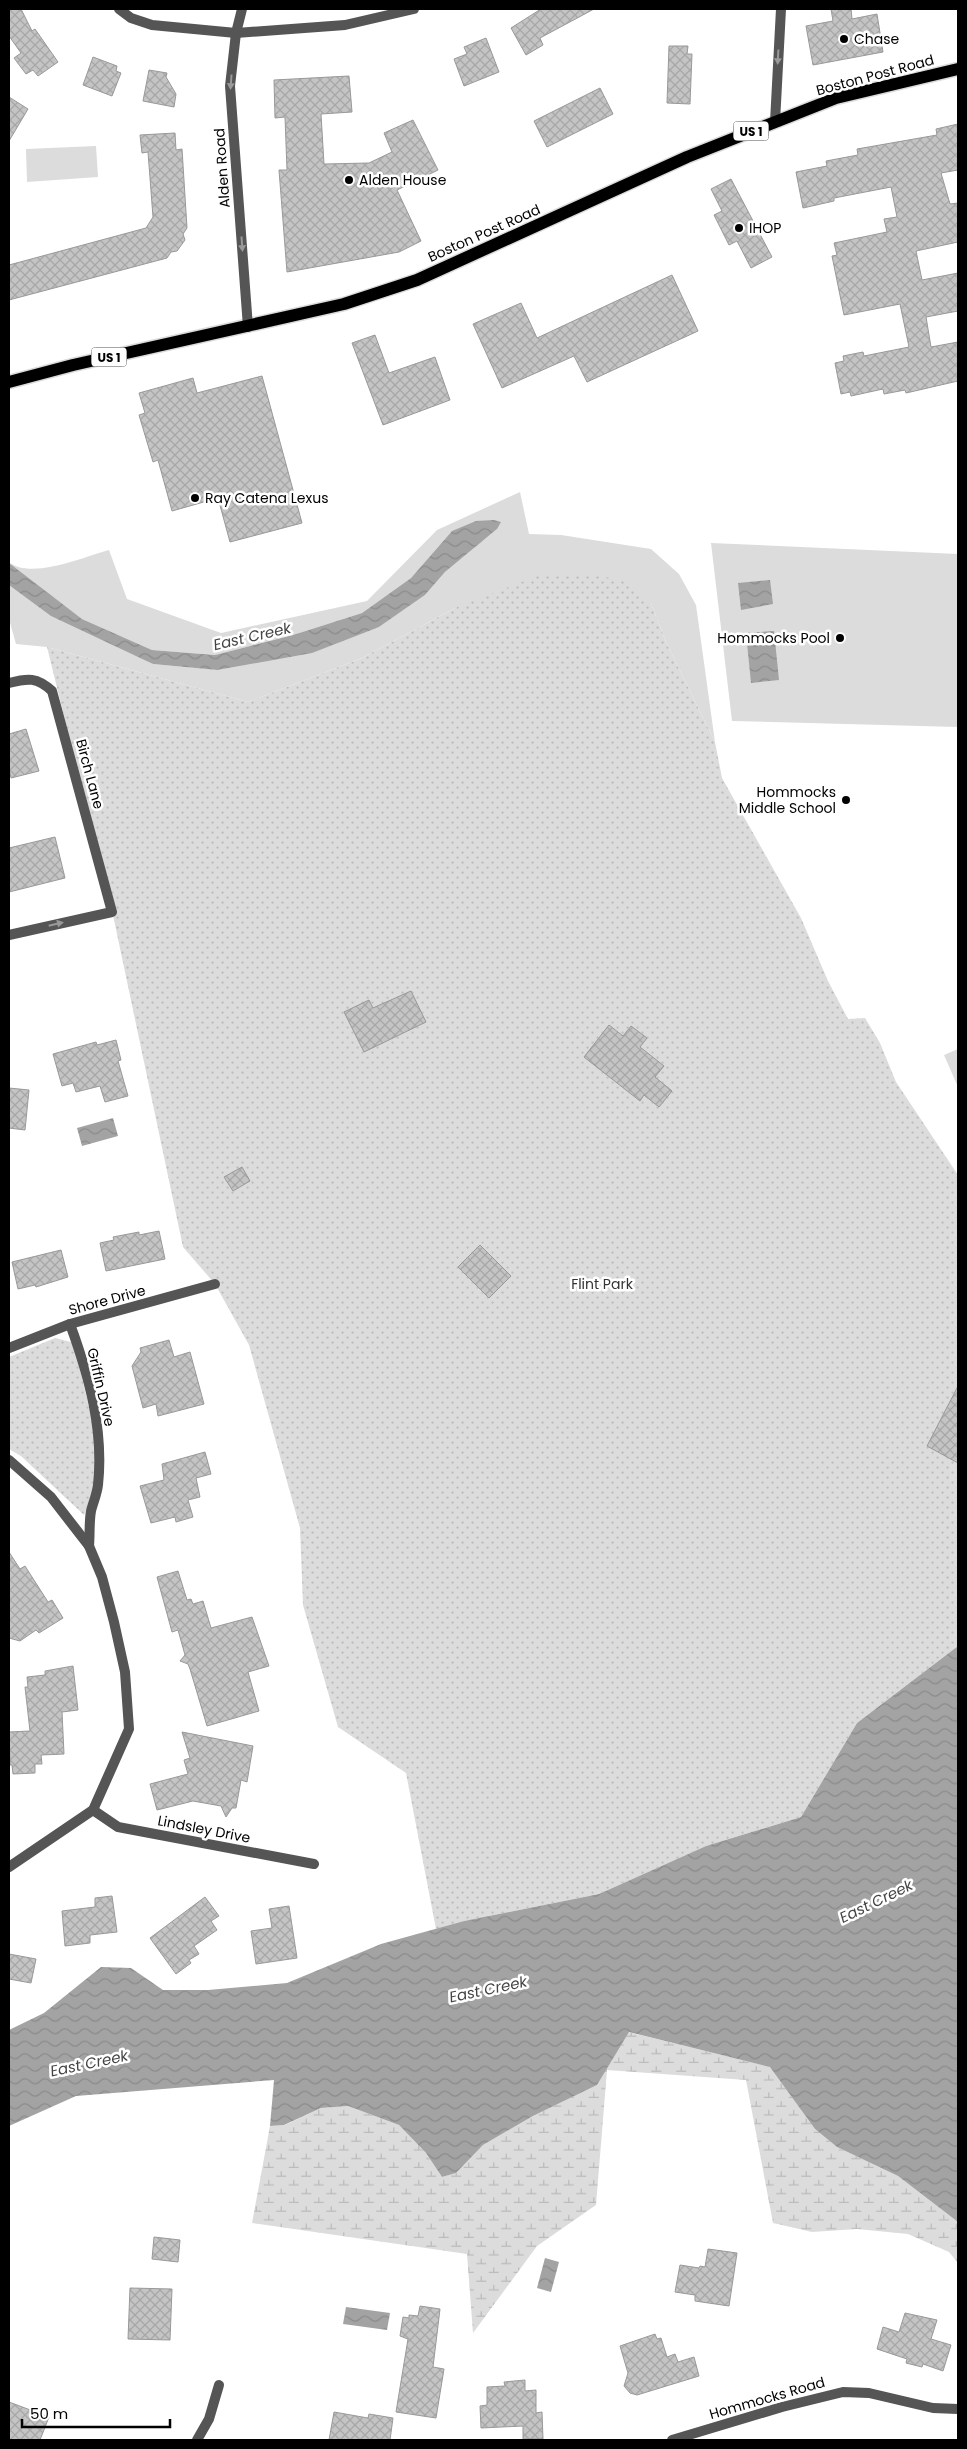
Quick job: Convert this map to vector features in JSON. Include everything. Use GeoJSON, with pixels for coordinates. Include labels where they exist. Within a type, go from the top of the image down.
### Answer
{"type":"FeatureCollection","features":[{"type":"Feature","properties":{"kind":"main road","name":"Boston Post Road"},"geometry":{"type":"LineString","coordinates":[[9,382],[73,365],[344,304],[417,280],[687,157],[836,98],[958,69]]}},
{"type":"Feature","properties":{"kind":"street"},"geometry":{"type":"LineString","coordinates":[[119,9],[131,18],[152,25],[236,33],[345,25],[414,9]]}},
{"type":"Feature","properties":{"kind":"street","name":"Alden Road"},"geometry":{"type":"LineString","coordinates":[[242,9],[236,33],[230,86],[248,327]]}},
{"type":"Feature","properties":{"kind":"street"},"geometry":{"type":"LineString","coordinates":[[775,122],[781,9]]}},
{"type":"Feature","properties":{"kind":"street","name":"Birch Lane"},"geometry":{"type":"LineString","coordinates":[[9,683],[34,679],[42,681],[52,691],[112,912],[9,935]]}},
{"type":"Feature","properties":{"kind":"street","name":"Shore Drive"},"geometry":{"type":"LineString","coordinates":[[9,1348],[70,1324],[215,1284]]}},
{"type":"Feature","properties":{"kind":"street","name":"Griffin Drive"},"geometry":{"type":"LineString","coordinates":[[70,1324],[79,1348],[96,1413],[100,1452],[98,1487],[91,1512],[89,1546]]}},
{"type":"Feature","properties":{"kind":"street"},"geometry":{"type":"LineString","coordinates":[[9,1460],[51,1497],[89,1546],[102,1577],[125,1672],[129,1730],[93,1810],[9,1867]]}},
{"type":"Feature","properties":{"kind":"street","name":"Lindsley Drive"},"geometry":{"type":"LineString","coordinates":[[93,1810],[118,1827],[314,1864]]}},
{"type":"Feature","properties":{"kind":"street"},"geometry":{"type":"LineString","coordinates":[[197,2440],[209,2419],[219,2385]]}},
{"type":"Feature","properties":{"kind":"street","name":"Hommocks Road"},"geometry":{"type":"LineString","coordinates":[[672,2440],[782,2407],[844,2392],[870,2393],[933,2408],[958,2409]]}},
{"type":"Feature","properties":{"kind":"green space"},"geometry":{"type":"Polygon","coordinates":[[[96,146],[98,177],[27,182],[26,149],[96,146]]]}},
{"type":"Feature","properties":{"kind":"green space"},"geometry":{"type":"Polygon","coordinates":[[[520,492],[529,534],[561,535],[651,549],[679,574],[696,605],[715,742],[666,642],[651,603],[457,607],[362,658],[248,702],[47,647],[16,644],[9,619],[9,585],[153,664],[217,670],[379,627],[425,595],[445,572],[497,529],[452,531],[411,578],[362,613],[293,635],[215,655],[152,650],[82,619],[15,570],[9,562],[18,567],[30,569],[43,568],[72,562],[109,550],[127,599],[221,633],[367,601],[437,530],[520,492]]]}},
{"type":"Feature","properties":{"kind":"green space","name":"Hommocks Pool"},"geometry":{"type":"Polygon","coordinates":[[[711,543],[958,554],[958,727],[732,721],[711,543]]]}},
{"type":"Feature","properties":{"kind":"green space","name":"Flint Park"},"geometry":{"type":"Polygon","coordinates":[[[542,574],[599,576],[627,581],[651,603],[666,642],[715,742],[722,778],[801,918],[828,981],[848,1019],[865,1018],[880,1043],[896,1082],[958,1175],[958,1646],[857,1723],[801,1817],[706,1846],[599,1894],[464,1921],[436,1929],[406,1773],[338,1727],[303,1605],[300,1528],[249,1345],[215,1284],[183,1247],[113,915],[47,647],[248,702],[362,658],[457,607],[542,574]]]}},
{"type":"Feature","properties":{"kind":"green space"},"geometry":{"type":"Polygon","coordinates":[[[958,1049],[958,1087],[944,1055],[958,1049]]]}},
{"type":"Feature","properties":{"kind":"green space"},"geometry":{"type":"Polygon","coordinates":[[[55,1338],[71,1342],[75,1349],[95,1432],[95,1487],[84,1515],[21,1456],[9,1449],[9,1357],[55,1338]]]}},
{"type":"Feature","properties":{"kind":"green space"},"geometry":{"type":"Polygon","coordinates":[[[628,2032],[771,2067],[815,2129],[837,2147],[898,2176],[958,2222],[958,2263],[949,2252],[908,2234],[857,2229],[812,2232],[773,2223],[746,2080],[607,2070],[596,2205],[537,2246],[473,2333],[467,2254],[252,2223],[270,2126],[285,2125],[321,2108],[348,2106],[399,2125],[426,2153],[442,2177],[456,2173],[483,2145],[533,2116],[597,2085],[628,2032]]]}},
{"type":"Feature","properties":{"kind":"water"},"geometry":{"type":"Polygon","coordinates":[[[494,520],[501,522],[497,529],[445,572],[425,595],[379,627],[312,653],[217,670],[153,664],[51,616],[9,585],[9,563],[82,619],[152,650],[215,655],[293,635],[362,613],[411,578],[452,531],[476,521],[494,520]]]}},
{"type":"Feature","properties":{"kind":"water"},"geometry":{"type":"Polygon","coordinates":[[[770,580],[773,604],[741,610],[738,583],[770,580]]]}},
{"type":"Feature","properties":{"kind":"water"},"geometry":{"type":"Polygon","coordinates":[[[774,631],[779,680],[751,683],[746,633],[774,631]]]}},
{"type":"Feature","properties":{"kind":"water"},"geometry":{"type":"Polygon","coordinates":[[[113,1118],[118,1136],[82,1146],[77,1128],[113,1118]]]}},
{"type":"Feature","properties":{"kind":"water","name":"East Creek"},"geometry":{"type":"Polygon","coordinates":[[[958,1646],[958,2222],[898,2176],[837,2147],[815,2129],[770,2067],[629,2032],[597,2085],[533,2116],[483,2145],[456,2173],[442,2177],[426,2153],[399,2125],[348,2106],[321,2108],[284,2125],[270,2126],[274,2080],[76,2096],[9,2126],[9,2030],[44,2013],[101,1967],[131,1968],[163,1990],[208,1990],[287,1983],[381,1944],[464,1921],[599,1894],[706,1846],[801,1817],[857,1723],[958,1646]]]}},
{"type":"Feature","properties":{"kind":"water"},"geometry":{"type":"Polygon","coordinates":[[[545,2258],[559,2262],[551,2292],[537,2288],[545,2258]]]}},
{"type":"Feature","properties":{"kind":"water"},"geometry":{"type":"Polygon","coordinates":[[[346,2307],[390,2313],[387,2330],[343,2324],[346,2307]]]}},
{"type":"Feature","properties":{"kind":"building"},"geometry":{"type":"Polygon","coordinates":[[[9,9],[21,9],[32,31],[35,29],[58,62],[38,76],[33,70],[26,74],[14,58],[21,53],[9,36],[9,9]]]}},
{"type":"Feature","properties":{"kind":"building"},"geometry":{"type":"Polygon","coordinates":[[[541,9],[594,9],[540,38],[543,45],[526,55],[511,28],[541,9]]]}},
{"type":"Feature","properties":{"kind":"building","name":"Chase"},"geometry":{"type":"Polygon","coordinates":[[[831,9],[851,9],[852,19],[877,14],[883,52],[813,65],[806,26],[833,21],[831,9]]]}},
{"type":"Feature","properties":{"kind":"building"},"geometry":{"type":"Polygon","coordinates":[[[486,38],[499,72],[464,86],[454,59],[467,54],[464,47],[486,38]]]}},
{"type":"Feature","properties":{"kind":"building"},"geometry":{"type":"Polygon","coordinates":[[[669,46],[688,46],[687,54],[692,54],[690,104],[667,103],[669,46]]]}},
{"type":"Feature","properties":{"kind":"building"},"geometry":{"type":"Polygon","coordinates":[[[93,57],[117,66],[116,71],[121,73],[112,96],[83,85],[93,57]]]}},
{"type":"Feature","properties":{"kind":"building"},"geometry":{"type":"Polygon","coordinates":[[[149,70],[167,73],[166,77],[176,94],[174,107],[143,101],[149,70]]]}},
{"type":"Feature","properties":{"kind":"building","name":"Alden House"},"geometry":{"type":"Polygon","coordinates":[[[349,76],[352,112],[321,114],[324,164],[369,163],[392,152],[384,133],[413,120],[438,170],[397,190],[421,241],[399,252],[287,272],[279,170],[287,170],[285,117],[275,118],[274,80],[349,76]]]}},
{"type":"Feature","properties":{"kind":"building"},"geometry":{"type":"Polygon","coordinates":[[[600,88],[613,114],[547,147],[534,121],[600,88]]]}},
{"type":"Feature","properties":{"kind":"building"},"geometry":{"type":"Polygon","coordinates":[[[9,97],[28,109],[9,141],[9,97]]]}},
{"type":"Feature","properties":{"kind":"building"},"geometry":{"type":"Polygon","coordinates":[[[958,124],[958,170],[941,173],[950,204],[958,203],[958,242],[916,251],[922,280],[958,273],[958,311],[926,317],[931,347],[958,342],[958,381],[906,393],[905,390],[884,394],[883,389],[851,396],[850,392],[841,394],[835,363],[844,361],[843,356],[863,352],[864,356],[909,347],[900,304],[844,315],[832,256],[837,255],[834,243],[887,232],[884,219],[897,217],[891,187],[834,198],[834,201],[803,208],[796,172],[827,166],[826,161],[858,155],[857,149],[937,135],[936,129],[958,124]]]}},
{"type":"Feature","properties":{"kind":"building"},"geometry":{"type":"Polygon","coordinates":[[[175,133],[176,150],[182,149],[187,228],[183,234],[185,240],[177,251],[171,252],[167,258],[9,300],[9,265],[146,228],[153,217],[148,152],[142,153],[140,135],[175,133]]]}},
{"type":"Feature","properties":{"kind":"building","name":"IHOP"},"geometry":{"type":"Polygon","coordinates":[[[731,179],[772,257],[751,268],[737,241],[729,245],[714,215],[722,211],[711,189],[731,179]]]}},
{"type":"Feature","properties":{"kind":"building"},"geometry":{"type":"Polygon","coordinates":[[[672,275],[698,331],[587,382],[574,356],[502,388],[473,324],[521,303],[537,338],[672,275]]]}},
{"type":"Feature","properties":{"kind":"building"},"geometry":{"type":"Polygon","coordinates":[[[375,335],[389,373],[435,357],[450,400],[383,425],[352,343],[375,335]]]}},
{"type":"Feature","properties":{"kind":"building"},"geometry":{"type":"Polygon","coordinates":[[[262,376],[302,523],[230,542],[218,498],[172,511],[158,460],[153,462],[139,415],[145,413],[139,393],[193,378],[197,393],[262,376]]]}},
{"type":"Feature","properties":{"kind":"building"},"geometry":{"type":"Polygon","coordinates":[[[26,729],[39,771],[11,778],[9,769],[9,734],[26,729]]]}},
{"type":"Feature","properties":{"kind":"building"},"geometry":{"type":"Polygon","coordinates":[[[55,837],[65,878],[9,892],[9,848],[55,837]]]}},
{"type":"Feature","properties":{"kind":"building"},"geometry":{"type":"Polygon","coordinates":[[[411,991],[426,1022],[364,1052],[344,1012],[369,1000],[373,1008],[411,991]]]}},
{"type":"Feature","properties":{"kind":"building"},"geometry":{"type":"Polygon","coordinates":[[[609,1025],[623,1036],[631,1026],[647,1038],[640,1047],[664,1066],[655,1077],[672,1091],[659,1107],[644,1095],[640,1101],[584,1057],[609,1025]]]}},
{"type":"Feature","properties":{"kind":"building"},"geometry":{"type":"Polygon","coordinates":[[[116,1040],[121,1060],[118,1061],[128,1096],[105,1102],[100,1086],[76,1092],[73,1083],[62,1086],[53,1054],[96,1042],[97,1045],[116,1040]]]}},
{"type":"Feature","properties":{"kind":"building"},"geometry":{"type":"Polygon","coordinates":[[[9,1088],[29,1090],[25,1130],[9,1128],[9,1088]]]}},
{"type":"Feature","properties":{"kind":"building"},"geometry":{"type":"Polygon","coordinates":[[[242,1167],[250,1181],[233,1191],[224,1177],[242,1167]]]}},
{"type":"Feature","properties":{"kind":"building"},"geometry":{"type":"Polygon","coordinates":[[[159,1231],[165,1259],[106,1271],[100,1243],[114,1240],[113,1237],[139,1232],[139,1235],[159,1231]]]}},
{"type":"Feature","properties":{"kind":"building"},"geometry":{"type":"Polygon","coordinates":[[[480,1245],[511,1276],[489,1298],[458,1267],[480,1245]]]}},
{"type":"Feature","properties":{"kind":"building"},"geometry":{"type":"Polygon","coordinates":[[[61,1250],[68,1277],[36,1287],[35,1285],[18,1289],[12,1262],[61,1250]]]}},
{"type":"Feature","properties":{"kind":"building"},"geometry":{"type":"Polygon","coordinates":[[[169,1340],[174,1357],[190,1352],[204,1404],[158,1416],[156,1404],[143,1408],[132,1366],[141,1352],[140,1348],[169,1340]]]}},
{"type":"Feature","properties":{"kind":"building"},"geometry":{"type":"Polygon","coordinates":[[[958,1386],[958,1463],[927,1446],[958,1386]]]}},
{"type":"Feature","properties":{"kind":"building"},"geometry":{"type":"Polygon","coordinates":[[[205,1452],[211,1474],[196,1478],[200,1497],[188,1500],[193,1517],[176,1522],[175,1517],[151,1523],[140,1486],[164,1480],[162,1464],[205,1452]]]}},
{"type":"Feature","properties":{"kind":"building"},"geometry":{"type":"Polygon","coordinates":[[[9,1552],[20,1569],[25,1566],[48,1602],[52,1600],[63,1618],[39,1633],[36,1630],[20,1641],[9,1638],[9,1552]]]}},
{"type":"Feature","properties":{"kind":"building"},"geometry":{"type":"Polygon","coordinates":[[[178,1571],[187,1600],[191,1599],[193,1604],[203,1601],[211,1628],[252,1617],[269,1666],[248,1672],[259,1711],[207,1726],[188,1664],[180,1661],[185,1655],[178,1630],[172,1632],[157,1577],[178,1571]]]}},
{"type":"Feature","properties":{"kind":"building"},"geometry":{"type":"Polygon","coordinates":[[[73,1666],[78,1710],[62,1712],[64,1754],[41,1755],[42,1764],[35,1764],[35,1773],[13,1774],[12,1765],[10,1765],[9,1732],[30,1731],[25,1687],[28,1687],[27,1677],[45,1675],[45,1671],[73,1666]]]}},
{"type":"Feature","properties":{"kind":"building"},"geometry":{"type":"Polygon","coordinates":[[[182,1732],[253,1746],[247,1782],[241,1780],[236,1808],[232,1808],[226,1817],[221,1806],[193,1801],[157,1810],[150,1784],[188,1774],[184,1760],[190,1758],[182,1732]]]}},
{"type":"Feature","properties":{"kind":"building"},"geometry":{"type":"Polygon","coordinates":[[[112,1896],[117,1932],[90,1935],[90,1943],[65,1946],[62,1911],[95,1907],[95,1898],[112,1896]]]}},
{"type":"Feature","properties":{"kind":"building"},"geometry":{"type":"Polygon","coordinates":[[[205,1897],[219,1916],[211,1921],[217,1930],[194,1946],[199,1954],[189,1960],[191,1963],[176,1974],[150,1938],[205,1897]]]}},
{"type":"Feature","properties":{"kind":"building"},"geometry":{"type":"Polygon","coordinates":[[[289,1906],[297,1958],[256,1964],[251,1931],[272,1928],[269,1909],[289,1906]]]}},
{"type":"Feature","properties":{"kind":"building"},"geometry":{"type":"Polygon","coordinates":[[[9,1954],[36,1959],[31,1983],[9,1979],[9,1954]]]}},
{"type":"Feature","properties":{"kind":"building"},"geometry":{"type":"Polygon","coordinates":[[[154,2237],[180,2240],[178,2262],[152,2259],[154,2237]]]}},
{"type":"Feature","properties":{"kind":"building"},"geometry":{"type":"Polygon","coordinates":[[[708,2249],[737,2253],[729,2306],[695,2301],[695,2295],[675,2292],[680,2265],[705,2267],[708,2249]]]}},
{"type":"Feature","properties":{"kind":"building"},"geometry":{"type":"Polygon","coordinates":[[[130,2288],[172,2289],[170,2340],[128,2339],[130,2288]]]}},
{"type":"Feature","properties":{"kind":"building"},"geometry":{"type":"Polygon","coordinates":[[[420,2306],[440,2309],[433,2367],[444,2369],[436,2418],[396,2412],[408,2339],[400,2336],[403,2317],[409,2318],[409,2315],[418,2316],[420,2306]]]}},
{"type":"Feature","properties":{"kind":"building"},"geometry":{"type":"Polygon","coordinates":[[[905,2313],[937,2320],[931,2339],[951,2345],[943,2371],[923,2364],[922,2367],[906,2363],[907,2359],[877,2349],[883,2327],[899,2332],[905,2313]]]}},
{"type":"Feature","properties":{"kind":"building"},"geometry":{"type":"Polygon","coordinates":[[[655,2334],[657,2339],[661,2338],[667,2357],[675,2354],[678,2362],[694,2357],[699,2376],[637,2395],[630,2393],[624,2386],[628,2373],[620,2346],[655,2334]]]}},
{"type":"Feature","properties":{"kind":"building"},"geometry":{"type":"Polygon","coordinates":[[[525,2380],[525,2391],[536,2390],[536,2413],[542,2412],[543,2439],[523,2439],[523,2426],[481,2428],[480,2406],[487,2405],[487,2387],[505,2386],[504,2382],[525,2380]]]}},
{"type":"Feature","properties":{"kind":"building"},"geometry":{"type":"Polygon","coordinates":[[[9,2402],[49,2417],[40,2440],[9,2440],[9,2402]]]}},
{"type":"Feature","properties":{"kind":"building"},"geometry":{"type":"Polygon","coordinates":[[[334,2412],[368,2418],[369,2414],[393,2418],[390,2440],[329,2440],[334,2412]]]}},
{"type":"Feature","properties":{"kind":"place","name":"Chase"},"geometry":{"type":"Point","coordinates":[844,39]}},
{"type":"Feature","properties":{"kind":"place","name":"Alden House"},"geometry":{"type":"Point","coordinates":[349,180]}},
{"type":"Feature","properties":{"kind":"place","name":"IHOP"},"geometry":{"type":"Point","coordinates":[739,228]}},
{"type":"Feature","properties":{"kind":"place","name":"Ray Catena Lexus"},"geometry":{"type":"Point","coordinates":[195,498]}},
{"type":"Feature","properties":{"kind":"place","name":"Hommocks Pool"},"geometry":{"type":"Point","coordinates":[840,638]}},
{"type":"Feature","properties":{"kind":"place","name":"Hommocks Middle School"},"geometry":{"type":"Point","coordinates":[846,800]}}]}
